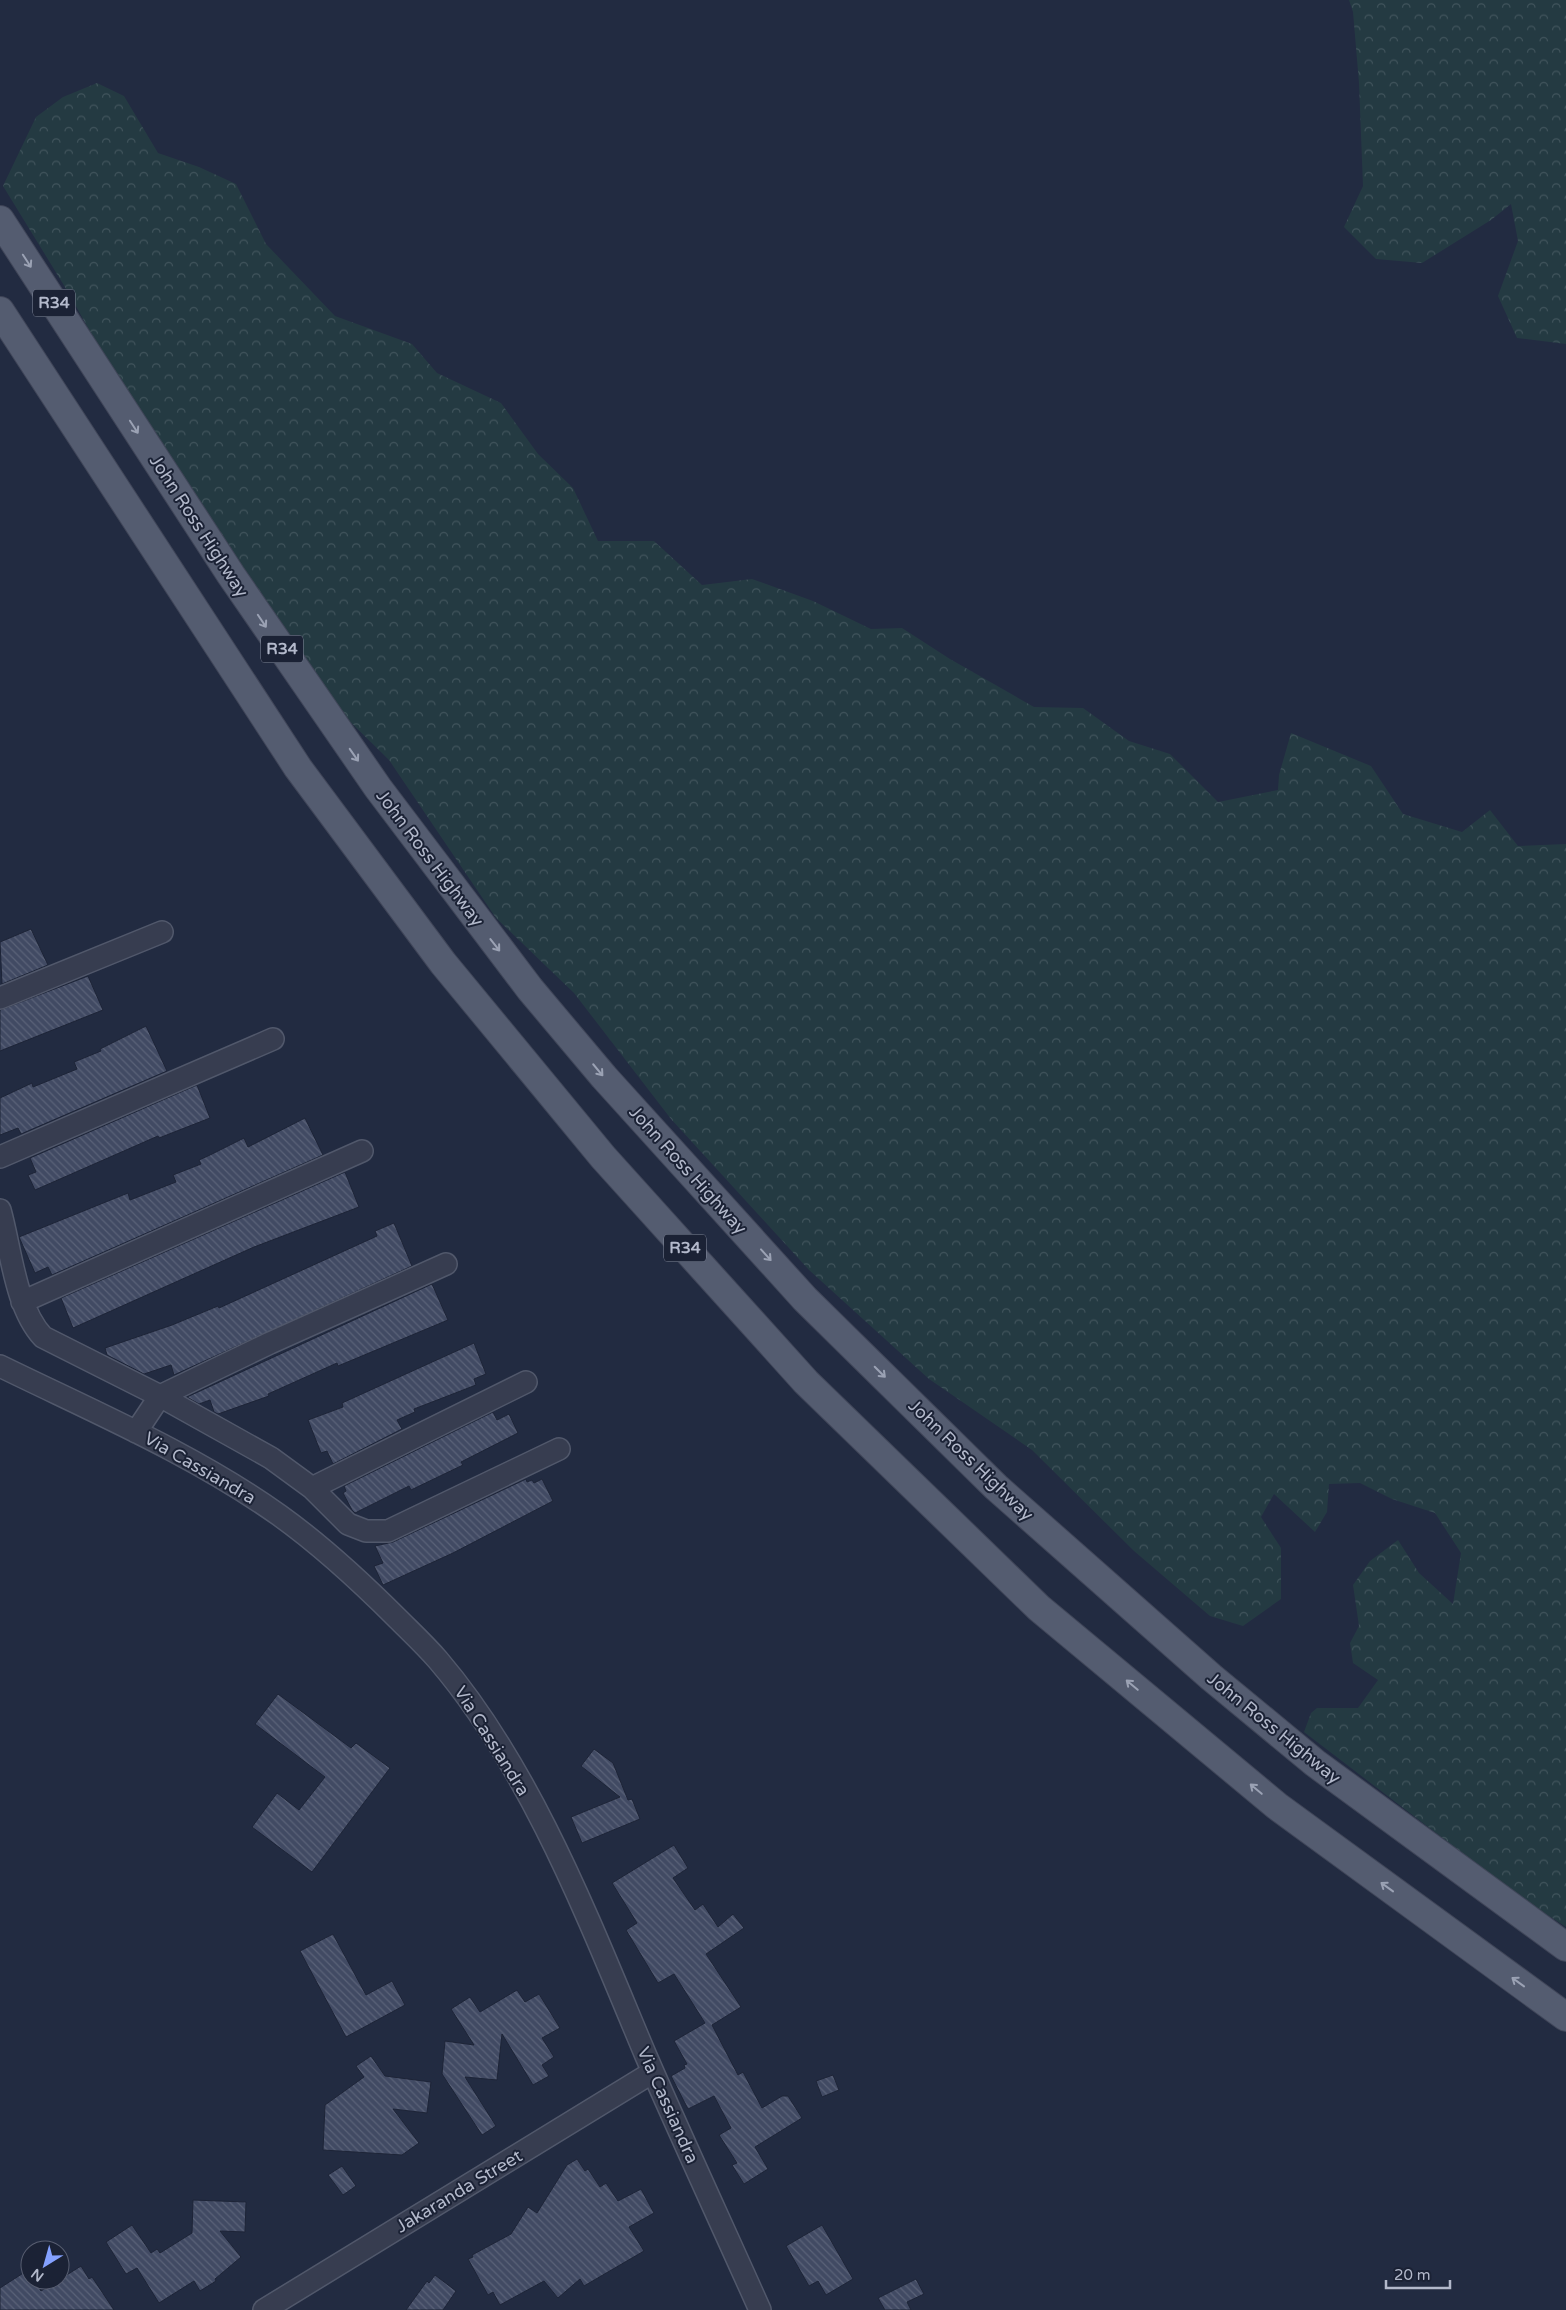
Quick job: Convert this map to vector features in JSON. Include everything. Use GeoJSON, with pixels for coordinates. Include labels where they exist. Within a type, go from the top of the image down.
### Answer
{"type":"FeatureCollection","features":[{"type":"Feature","properties":{"kind":"main road","name":"John Ross Highway"},"geometry":{"type":"LineString","coordinates":[[0,220],[231,575],[378,788],[465,906],[530,989],[604,1077],[805,1299],[996,1487],[1211,1677],[1315,1763],[1566,1947]]}},
{"type":"Feature","properties":{"kind":"main road","name":"R34"},"geometry":{"type":"LineString","coordinates":[[0,311],[298,768],[442,963],[603,1157],[806,1382],[1039,1608],[1070,1634],[1277,1806],[1566,2017]]}},
{"type":"Feature","properties":{"kind":"street"},"geometry":{"type":"LineString","coordinates":[[0,998],[162,932]]}},
{"type":"Feature","properties":{"kind":"street"},"geometry":{"type":"LineString","coordinates":[[0,1157],[273,1039]]}},
{"type":"Feature","properties":{"kind":"street"},"geometry":{"type":"LineString","coordinates":[[22,1302],[362,1151]]}},
{"type":"Feature","properties":{"kind":"street"},"geometry":{"type":"LineString","coordinates":[[0,1210],[22,1302],[33,1325],[51,1343],[160,1396],[271,1458],[312,1488],[342,1518],[356,1528],[388,1531],[559,1449]]}},
{"type":"Feature","properties":{"kind":"street"},"geometry":{"type":"LineString","coordinates":[[136,1432],[160,1396],[446,1264]]}},
{"type":"Feature","properties":{"kind":"street","name":"Via Cassiandra"},"geometry":{"type":"LineString","coordinates":[[0,1366],[175,1451],[232,1483],[281,1516],[356,1579],[437,1659],[471,1703],[516,1773],[579,1898],[653,2072],[760,2310]]}},
{"type":"Feature","properties":{"kind":"street"},"geometry":{"type":"LineString","coordinates":[[312,1488],[526,1382]]}},
{"type":"Feature","properties":{"kind":"street","name":"Jakaranda Street"},"geometry":{"type":"LineString","coordinates":[[264,2310],[653,2072]]}},
{"type":"Feature","properties":{"kind":"green space"},"geometry":{"type":"Polygon","coordinates":[[[1349,0],[1566,0],[1566,344],[1517,338],[1498,296],[1518,241],[1511,204],[1491,220],[1422,263],[1376,259],[1344,227],[1363,186],[1359,83],[1353,12],[1349,0]]]}},
{"type":"Feature","properties":{"kind":"green space"},"geometry":{"type":"Polygon","coordinates":[[[97,83],[124,96],[158,153],[199,167],[236,184],[266,244],[335,316],[412,344],[437,373],[501,403],[538,454],[573,488],[598,541],[654,541],[702,585],[752,579],[813,601],[871,629],[902,628],[950,659],[1034,707],[1083,708],[1129,741],[1170,754],[1218,802],[1278,790],[1279,775],[1291,733],[1371,766],[1403,814],[1462,832],[1490,810],[1518,846],[1566,844],[1566,1927],[1517,1895],[1304,1732],[1311,1713],[1317,1708],[1358,1708],[1378,1680],[1353,1663],[1350,1643],[1359,1626],[1353,1585],[1370,1561],[1398,1540],[1419,1573],[1453,1604],[1461,1553],[1435,1513],[1392,1499],[1360,1483],[1329,1484],[1327,1512],[1315,1532],[1274,1494],[1261,1517],[1281,1548],[1281,1599],[1243,1626],[1210,1616],[1134,1551],[1032,1450],[929,1379],[809,1270],[671,1119],[574,993],[496,918],[389,760],[326,698],[102,353],[68,292],[3,186],[36,117],[63,97],[97,83]]]}},
{"type":"Feature","properties":{"kind":"building"},"geometry":{"type":"Polygon","coordinates":[[[31,929],[48,965],[2,984],[0,942],[31,929]]]}},
{"type":"Feature","properties":{"kind":"building"},"geometry":{"type":"Polygon","coordinates":[[[88,976],[103,1010],[0,1051],[0,1010],[88,976]]]}},
{"type":"Feature","properties":{"kind":"building"},"geometry":{"type":"Polygon","coordinates":[[[146,1026],[167,1071],[21,1134],[18,1128],[0,1135],[0,1098],[32,1083],[33,1087],[77,1069],[74,1062],[101,1051],[100,1049],[146,1026]]]}},
{"type":"Feature","properties":{"kind":"building"},"geometry":{"type":"Polygon","coordinates":[[[197,1085],[210,1118],[159,1138],[158,1136],[35,1190],[28,1175],[36,1172],[30,1158],[197,1085]]]}},
{"type":"Feature","properties":{"kind":"building"},"geometry":{"type":"Polygon","coordinates":[[[305,1118],[323,1155],[52,1275],[48,1267],[35,1273],[19,1237],[128,1193],[130,1200],[176,1182],[173,1175],[201,1164],[199,1160],[244,1138],[248,1147],[305,1118]]]}},
{"type":"Feature","properties":{"kind":"building"},"geometry":{"type":"Polygon","coordinates":[[[345,1172],[359,1207],[254,1247],[73,1328],[61,1298],[345,1172]]]}},
{"type":"Feature","properties":{"kind":"building"},"geometry":{"type":"Polygon","coordinates":[[[394,1223],[412,1266],[174,1375],[171,1365],[144,1374],[107,1355],[105,1348],[172,1325],[218,1306],[219,1308],[377,1236],[375,1231],[394,1223]]]}},
{"type":"Feature","properties":{"kind":"building"},"geometry":{"type":"Polygon","coordinates":[[[432,1284],[448,1320],[338,1366],[337,1363],[268,1394],[269,1396],[218,1414],[214,1412],[210,1400],[199,1404],[187,1397],[432,1284]]]}},
{"type":"Feature","properties":{"kind":"building"},"geometry":{"type":"Polygon","coordinates":[[[474,1343],[486,1374],[474,1379],[476,1385],[414,1409],[415,1412],[397,1420],[402,1429],[333,1464],[327,1451],[321,1453],[308,1420],[343,1407],[342,1403],[474,1343]]]}},
{"type":"Feature","properties":{"kind":"building"},"geometry":{"type":"Polygon","coordinates":[[[493,1412],[497,1420],[509,1414],[518,1433],[461,1462],[463,1465],[411,1490],[409,1486],[355,1513],[352,1510],[343,1493],[346,1491],[344,1486],[493,1412]]]}},
{"type":"Feature","properties":{"kind":"building"},"geometry":{"type":"Polygon","coordinates":[[[526,1479],[527,1482],[532,1480],[534,1483],[542,1479],[553,1501],[453,1553],[383,1585],[374,1566],[383,1563],[375,1546],[393,1542],[526,1479]]]}},
{"type":"Feature","properties":{"kind":"building"},"geometry":{"type":"Polygon","coordinates":[[[278,1694],[351,1748],[356,1743],[390,1768],[312,1872],[252,1827],[277,1793],[299,1810],[325,1777],[255,1724],[278,1694]]]}},
{"type":"Feature","properties":{"kind":"building"},"geometry":{"type":"Polygon","coordinates":[[[594,1749],[613,1763],[628,1800],[632,1799],[640,1819],[582,1843],[571,1817],[620,1797],[581,1766],[594,1749]]]}},
{"type":"Feature","properties":{"kind":"building"},"geometry":{"type":"Polygon","coordinates":[[[674,1845],[688,1868],[673,1878],[695,1910],[703,1904],[718,1927],[733,1914],[744,1928],[706,1954],[741,2007],[712,2025],[738,2075],[743,2072],[762,2108],[782,2096],[788,2096],[802,2118],[755,2147],[768,2169],[744,2184],[732,2165],[737,2163],[719,2135],[731,2128],[714,2096],[688,2109],[671,2076],[685,2068],[684,2065],[687,2064],[674,2041],[705,2023],[674,1974],[658,1983],[626,1930],[637,1923],[612,1883],[674,1845]]]}},
{"type":"Feature","properties":{"kind":"building"},"geometry":{"type":"Polygon","coordinates":[[[333,1934],[366,1995],[392,1981],[405,2005],[346,2037],[300,1951],[333,1934]]]}},
{"type":"Feature","properties":{"kind":"building"},"geometry":{"type":"Polygon","coordinates":[[[517,1990],[525,2002],[539,1994],[560,2028],[542,2038],[554,2057],[542,2065],[549,2076],[533,2085],[502,2034],[497,2080],[465,2077],[496,2126],[482,2135],[442,2074],[445,2041],[474,2045],[451,2009],[470,1997],[480,2012],[517,1990]]]}},
{"type":"Feature","properties":{"kind":"building"},"geometry":{"type":"Polygon","coordinates":[[[371,2056],[385,2076],[431,2082],[427,2113],[393,2109],[419,2143],[402,2155],[323,2150],[325,2105],[364,2077],[356,2066],[371,2056]]]}},
{"type":"Feature","properties":{"kind":"building"},"geometry":{"type":"Polygon","coordinates":[[[833,2075],[839,2090],[822,2097],[816,2081],[833,2075]]]}},
{"type":"Feature","properties":{"kind":"building"},"geometry":{"type":"Polygon","coordinates":[[[577,2159],[585,2171],[588,2169],[600,2187],[606,2183],[618,2201],[641,2189],[654,2213],[629,2227],[644,2251],[584,2286],[580,2279],[558,2298],[544,2281],[500,2305],[493,2292],[488,2295],[468,2259],[511,2234],[528,2207],[537,2213],[567,2165],[577,2159]]]}},
{"type":"Feature","properties":{"kind":"building"},"geometry":{"type":"Polygon","coordinates":[[[342,2166],[356,2186],[343,2195],[328,2175],[342,2166]]]}},
{"type":"Feature","properties":{"kind":"building"},"geometry":{"type":"Polygon","coordinates":[[[193,2200],[246,2202],[245,2232],[220,2231],[241,2257],[215,2279],[216,2281],[200,2291],[194,2281],[159,2303],[137,2268],[126,2274],[106,2242],[132,2225],[151,2253],[157,2249],[160,2253],[192,2233],[193,2200]]]}},
{"type":"Feature","properties":{"kind":"building"},"geometry":{"type":"Polygon","coordinates":[[[822,2225],[853,2279],[826,2295],[818,2281],[809,2286],[786,2246],[822,2225]]]}},
{"type":"Feature","properties":{"kind":"building"},"geometry":{"type":"Polygon","coordinates":[[[81,2266],[89,2279],[92,2277],[114,2310],[0,2310],[0,2288],[20,2275],[20,2290],[70,2290],[70,2273],[81,2266]]]}},
{"type":"Feature","properties":{"kind":"building"},"geometry":{"type":"Polygon","coordinates":[[[435,2275],[456,2291],[443,2310],[406,2310],[427,2281],[429,2283],[435,2275]]]}},
{"type":"Feature","properties":{"kind":"building"},"geometry":{"type":"Polygon","coordinates":[[[916,2279],[924,2294],[907,2302],[911,2310],[885,2310],[878,2298],[916,2279]]]}}]}
